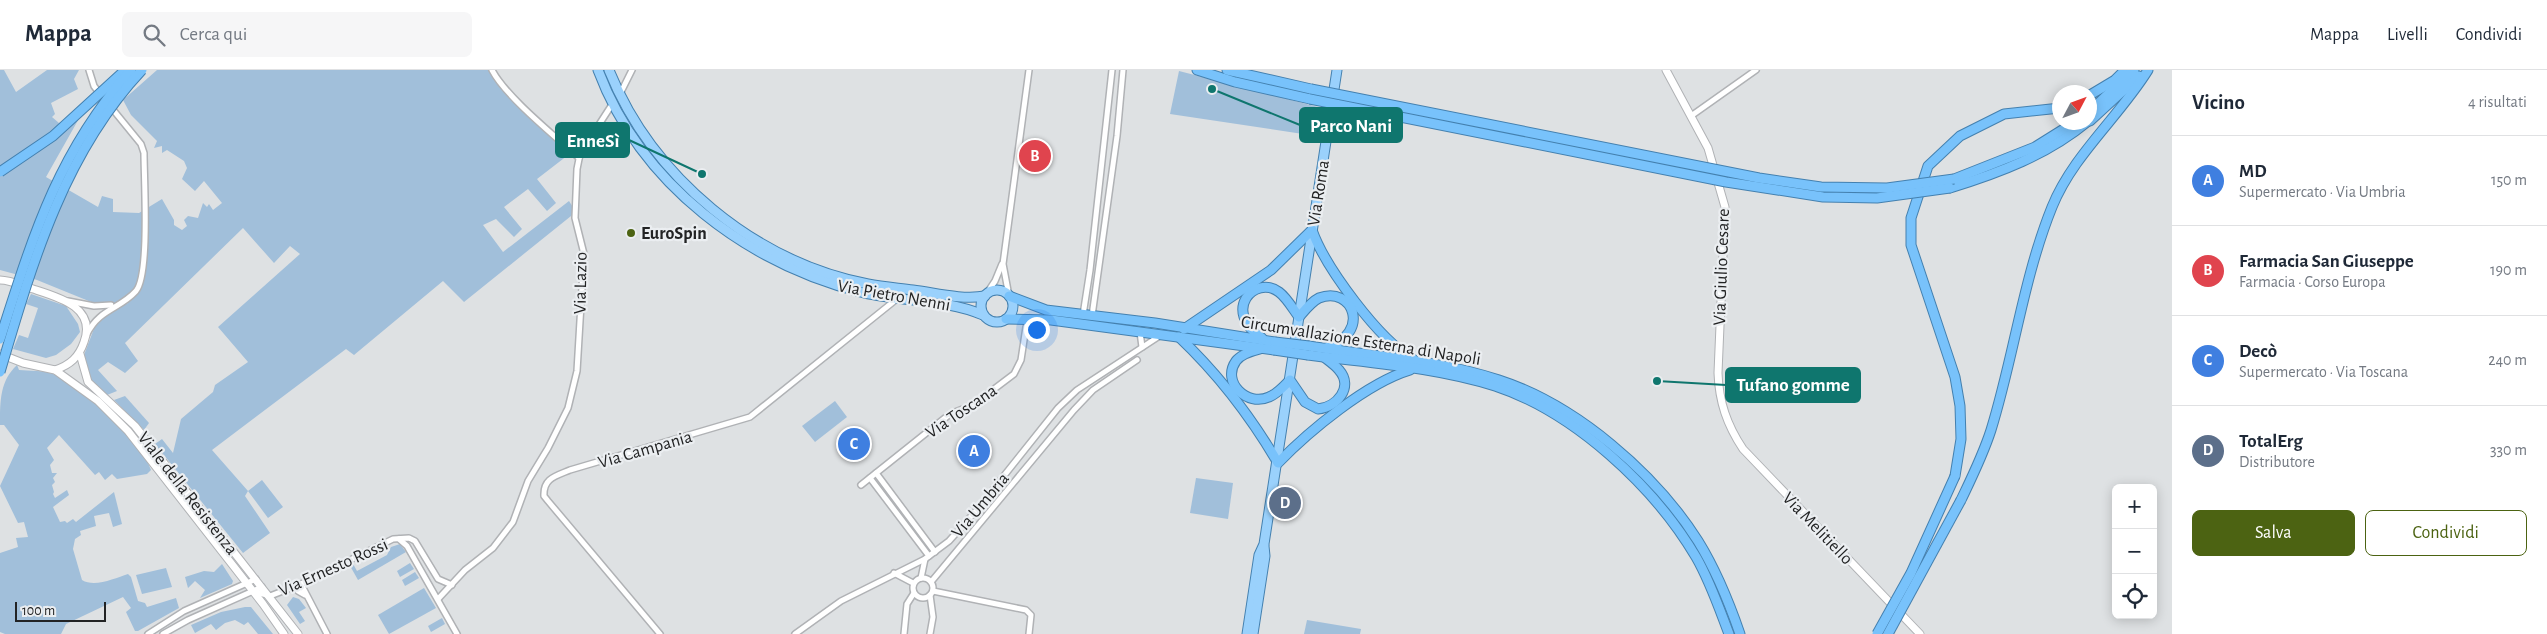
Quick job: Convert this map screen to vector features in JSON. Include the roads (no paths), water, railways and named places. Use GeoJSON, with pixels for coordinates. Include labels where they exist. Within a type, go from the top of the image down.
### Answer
{"type":"FeatureCollection","features":[{"type":"Feature","properties":{"kind":"highway"},"geometry":{"type":"LineString","coordinates":[[0,172],[53,136],[126,70]]}},
{"type":"Feature","properties":{"kind":"highway"},"geometry":{"type":"LineString","coordinates":[[0,338],[32,241],[66,161],[82,132],[131,70]]}},
{"type":"Feature","properties":{"kind":"highway"},"geometry":{"type":"LineString","coordinates":[[0,372],[36,253],[57,199],[93,134],[142,70]]}},
{"type":"Feature","properties":{"kind":"highway"},"geometry":{"type":"LineString","coordinates":[[1197,70],[1235,82],[1311,94],[1759,178],[1821,187],[1888,188],[1954,179],[2035,147],[2062,130]]}},
{"type":"Feature","properties":{"kind":"highway"},"geometry":{"type":"LineString","coordinates":[[1227,70],[1311,94],[1726,182],[1823,197],[1877,198],[1950,188],[1998,173],[2041,154],[2076,130]]}},
{"type":"Feature","properties":{"kind":"highway"},"geometry":{"type":"LineString","coordinates":[[2097,91],[2115,80],[2125,70]]}},
{"type":"Feature","properties":{"kind":"highway"},"geometry":{"type":"LineString","coordinates":[[2097,104],[2134,70]]}},
{"type":"Feature","properties":{"kind":"highway"},"geometry":{"type":"LineString","coordinates":[[2097,114],[2131,85],[2144,70]]}},
{"type":"Feature","properties":{"kind":"highway"},"geometry":{"type":"LineString","coordinates":[[1888,634],[1978,465],[1991,430],[2033,256],[2053,204],[2080,158],[2136,90],[2148,70]]}},
{"type":"Feature","properties":{"kind":"highway"},"geometry":{"type":"LineString","coordinates":[[1877,634],[1911,574],[1955,476],[1961,439],[1960,406],[1956,377],[1912,245],[1912,218],[1928,166],[1960,136],[2004,114],[2052,109]]}},
{"type":"Feature","properties":{"kind":"highway"},"geometry":{"type":"LineString","coordinates":[[1312,230],[1330,267],[1381,333],[1415,365],[1367,390],[1311,431],[1278,463],[1265,441],[1181,333],[1271,270],[1312,230]]}},
{"type":"Feature","properties":{"kind":"highway"},"geometry":{"type":"LineString","coordinates":[[1260,288],[1270,288],[1279,292],[1299,317],[1318,299],[1329,296],[1348,304],[1354,318],[1350,333],[1343,340],[1323,352],[1340,370],[1343,378],[1343,394],[1333,405],[1318,409],[1312,407],[1299,395],[1290,380],[1278,392],[1268,398],[1249,399],[1240,393],[1232,378],[1236,361],[1241,356],[1269,345],[1245,323],[1242,314],[1247,296],[1260,288]]}},
{"type":"Feature","properties":{"kind":"highway","name":"Circumvallazione Esterna di Napoli"},"geometry":{"type":"LineString","coordinates":[[1009,296],[1038,308],[1087,316],[1146,322],[1181,333],[1474,373],[1520,388],[1569,415],[1619,452],[1672,505],[1694,535],[1716,572],[1740,634]]}},
{"type":"Feature","properties":{"kind":"highway","name":"Circumvallazione Esterna di Napoli"},"geometry":{"type":"LineString","coordinates":[[1006,319],[1031,318],[1161,335],[1181,333]]}},
{"type":"Feature","properties":{"kind":"highway","name":"Circumvallazione Esterna di Napoli"},"geometry":{"type":"LineString","coordinates":[[1415,365],[1496,386],[1540,406],[1607,453],[1644,488],[1669,517],[1697,558],[1714,594],[1729,634]]}},
{"type":"Feature","properties":{"kind":"main road","name":"Via Pietro Nenni"},"geometry":{"type":"LineString","coordinates":[[598,70],[620,118],[658,170],[708,218],[751,248],[794,270],[836,286],[898,298],[961,307],[983,315]]}},
{"type":"Feature","properties":{"kind":"main road","name":"Via Pietro Nenni"},"geometry":{"type":"LineString","coordinates":[[608,70],[630,113],[671,170],[714,211],[758,240],[800,262],[868,284],[959,296],[985,296]]}},
{"type":"Feature","properties":{"kind":"main road","name":"Via Roma"},"geometry":{"type":"LineString","coordinates":[[1264,544],[1278,463],[1336,70]]}},
{"type":"Feature","properties":{"kind":"main road"},"geometry":{"type":"LineString","coordinates":[[997,290],[1009,296],[1012,311],[1006,319],[996,322],[983,315],[981,305],[985,296],[997,290]]}},
{"type":"Feature","properties":{"kind":"main road"},"geometry":{"type":"LineString","coordinates":[[1246,634],[1259,555],[1264,544]]}},
{"type":"Feature","properties":{"kind":"main road"},"geometry":{"type":"LineString","coordinates":[[1253,634],[1265,556],[1264,544]]}},
{"type":"Feature","properties":{"kind":"street"},"geometry":{"type":"LineString","coordinates":[[55,370],[63,367],[80,354],[86,338],[99,316],[129,297],[141,281],[144,266],[144,153],[141,144],[94,86],[89,70]]}},
{"type":"Feature","properties":{"kind":"street"},"geometry":{"type":"LineString","coordinates":[[492,70],[496,77],[525,108],[579,158]]}},
{"type":"Feature","properties":{"kind":"street"},"geometry":{"type":"LineString","coordinates":[[620,95],[632,70]]}},
{"type":"Feature","properties":{"kind":"street"},"geometry":{"type":"LineString","coordinates":[[985,296],[1003,264],[1030,70]]}},
{"type":"Feature","properties":{"kind":"street"},"geometry":{"type":"LineString","coordinates":[[1087,316],[1090,270],[1112,70]]}},
{"type":"Feature","properties":{"kind":"street"},"geometry":{"type":"LineString","coordinates":[[1087,316],[1117,136],[1123,70]]}},
{"type":"Feature","properties":{"kind":"street","name":"Via Giulio Cesare"},"geometry":{"type":"LineString","coordinates":[[1666,70],[1712,158],[1725,207],[1718,349],[1719,396],[1725,416]]}},
{"type":"Feature","properties":{"kind":"street"},"geometry":{"type":"LineString","coordinates":[[1691,116],[1756,70]]}},
{"type":"Feature","properties":{"kind":"street","name":"Via Lazio"},"geometry":{"type":"LineString","coordinates":[[438,599],[465,570],[492,548],[513,522],[528,480],[568,408],[577,371],[584,254],[576,218],[579,158],[613,103]]}},
{"type":"Feature","properties":{"kind":"street"},"geometry":{"type":"LineString","coordinates":[[1003,264],[1009,296]]}},
{"type":"Feature","properties":{"kind":"street"},"geometry":{"type":"LineString","coordinates":[[0,280],[68,301],[94,306],[116,305]]}},
{"type":"Feature","properties":{"kind":"street","name":"Via Campania"},"geometry":{"type":"LineString","coordinates":[[660,634],[544,496],[545,484],[549,478],[570,470],[750,417],[898,298]]}},
{"type":"Feature","properties":{"kind":"street"},"geometry":{"type":"LineString","coordinates":[[68,301],[78,310],[85,322],[86,338]]}},
{"type":"Feature","properties":{"kind":"street","name":"Via Toscana"},"geometry":{"type":"LineString","coordinates":[[861,485],[950,414],[973,405],[1014,374],[1021,360],[1026,326],[1031,318]]}},
{"type":"Feature","properties":{"kind":"street"},"geometry":{"type":"LineString","coordinates":[[1140,332],[1142,347]]}},
{"type":"Feature","properties":{"kind":"street","name":"Via Umbria"},"geometry":{"type":"LineString","coordinates":[[795,634],[840,600],[927,558],[949,541],[975,512],[1058,408],[1077,390],[1161,335]]}},
{"type":"Feature","properties":{"kind":"street","name":"Viale della Resistenza"},"geometry":{"type":"LineString","coordinates":[[0,354],[23,363],[55,370],[98,401],[128,430],[247,583],[284,634]]}},
{"type":"Feature","properties":{"kind":"street","name":"Viale della Resistenza"},"geometry":{"type":"LineString","coordinates":[[80,354],[88,382],[134,426],[270,596],[298,634]]}},
{"type":"Feature","properties":{"kind":"street"},"geometry":{"type":"LineString","coordinates":[[930,634],[933,617],[931,582],[1080,404],[1093,390],[1137,360]]}},
{"type":"Feature","properties":{"kind":"street","name":"Via Melitiello"},"geometry":{"type":"LineString","coordinates":[[1725,416],[1743,449],[1920,634]]}},
{"type":"Feature","properties":{"kind":"street"},"geometry":{"type":"LineString","coordinates":[[876,473],[935,552]]}},
{"type":"Feature","properties":{"kind":"street"},"geometry":{"type":"LineString","coordinates":[[870,478],[927,558],[921,578],[913,583]]}},
{"type":"Feature","properties":{"kind":"street","name":"Via Ernesto Rossi"},"geometry":{"type":"LineString","coordinates":[[252,591],[270,596],[298,585],[397,538],[409,538],[415,541],[438,579]]}},
{"type":"Feature","properties":{"kind":"street","name":"Via Ernesto Rossi"},"geometry":{"type":"LineString","coordinates":[[397,538],[407,546],[457,634]]}},
{"type":"Feature","properties":{"kind":"street"},"geometry":{"type":"LineString","coordinates":[[894,573],[913,583]]}},
{"type":"Feature","properties":{"kind":"street"},"geometry":{"type":"LineString","coordinates":[[921,578],[931,582]]}},
{"type":"Feature","properties":{"kind":"street"},"geometry":{"type":"LineString","coordinates":[[148,634],[184,611],[256,579]]}},
{"type":"Feature","properties":{"kind":"street"},"geometry":{"type":"LineString","coordinates":[[433,591],[438,579],[452,584]]}},
{"type":"Feature","properties":{"kind":"street"},"geometry":{"type":"LineString","coordinates":[[904,634],[907,604],[914,593],[913,583]]}},
{"type":"Feature","properties":{"kind":"street"},"geometry":{"type":"LineString","coordinates":[[298,585],[298,591],[305,594],[327,634]]}},
{"type":"Feature","properties":{"kind":"street"},"geometry":{"type":"LineString","coordinates":[[163,634],[188,620],[262,587]]}},
{"type":"Feature","properties":{"kind":"street"},"geometry":{"type":"LineString","coordinates":[[914,593],[922,598],[931,593],[1026,610],[1031,615],[1029,634]]}},
{"type":"Feature","properties":{"kind":"street","name":"Via Ernesto Rossi"},"geometry":{"type":"LineString","coordinates":[[265,607],[270,596]]}},
{"type":"Feature","properties":{"kind":"place","name":"Parco Nani"},"geometry":{"type":"Point","coordinates":[1212,89]}},
{"type":"Feature","properties":{"kind":"place","name":"Farmacia San Giuseppe"},"geometry":{"type":"Point","coordinates":[1035,156]}},
{"type":"Feature","properties":{"kind":"place","name":"EnneSì"},"geometry":{"type":"Point","coordinates":[702,174]}},
{"type":"Feature","properties":{"kind":"place","name":"EuroSpin"},"geometry":{"type":"Point","coordinates":[631,233]}},
{"type":"Feature","properties":{"kind":"place","name":"Tufano gomme"},"geometry":{"type":"Point","coordinates":[1657,381]}},
{"type":"Feature","properties":{"kind":"place","name":"Decò"},"geometry":{"type":"Point","coordinates":[854,444]}},
{"type":"Feature","properties":{"kind":"place","name":"MD"},"geometry":{"type":"Point","coordinates":[974,451]}},
{"type":"Feature","properties":{"kind":"place","name":"TotalErg"},"geometry":{"type":"Point","coordinates":[1285,503]}}]}
